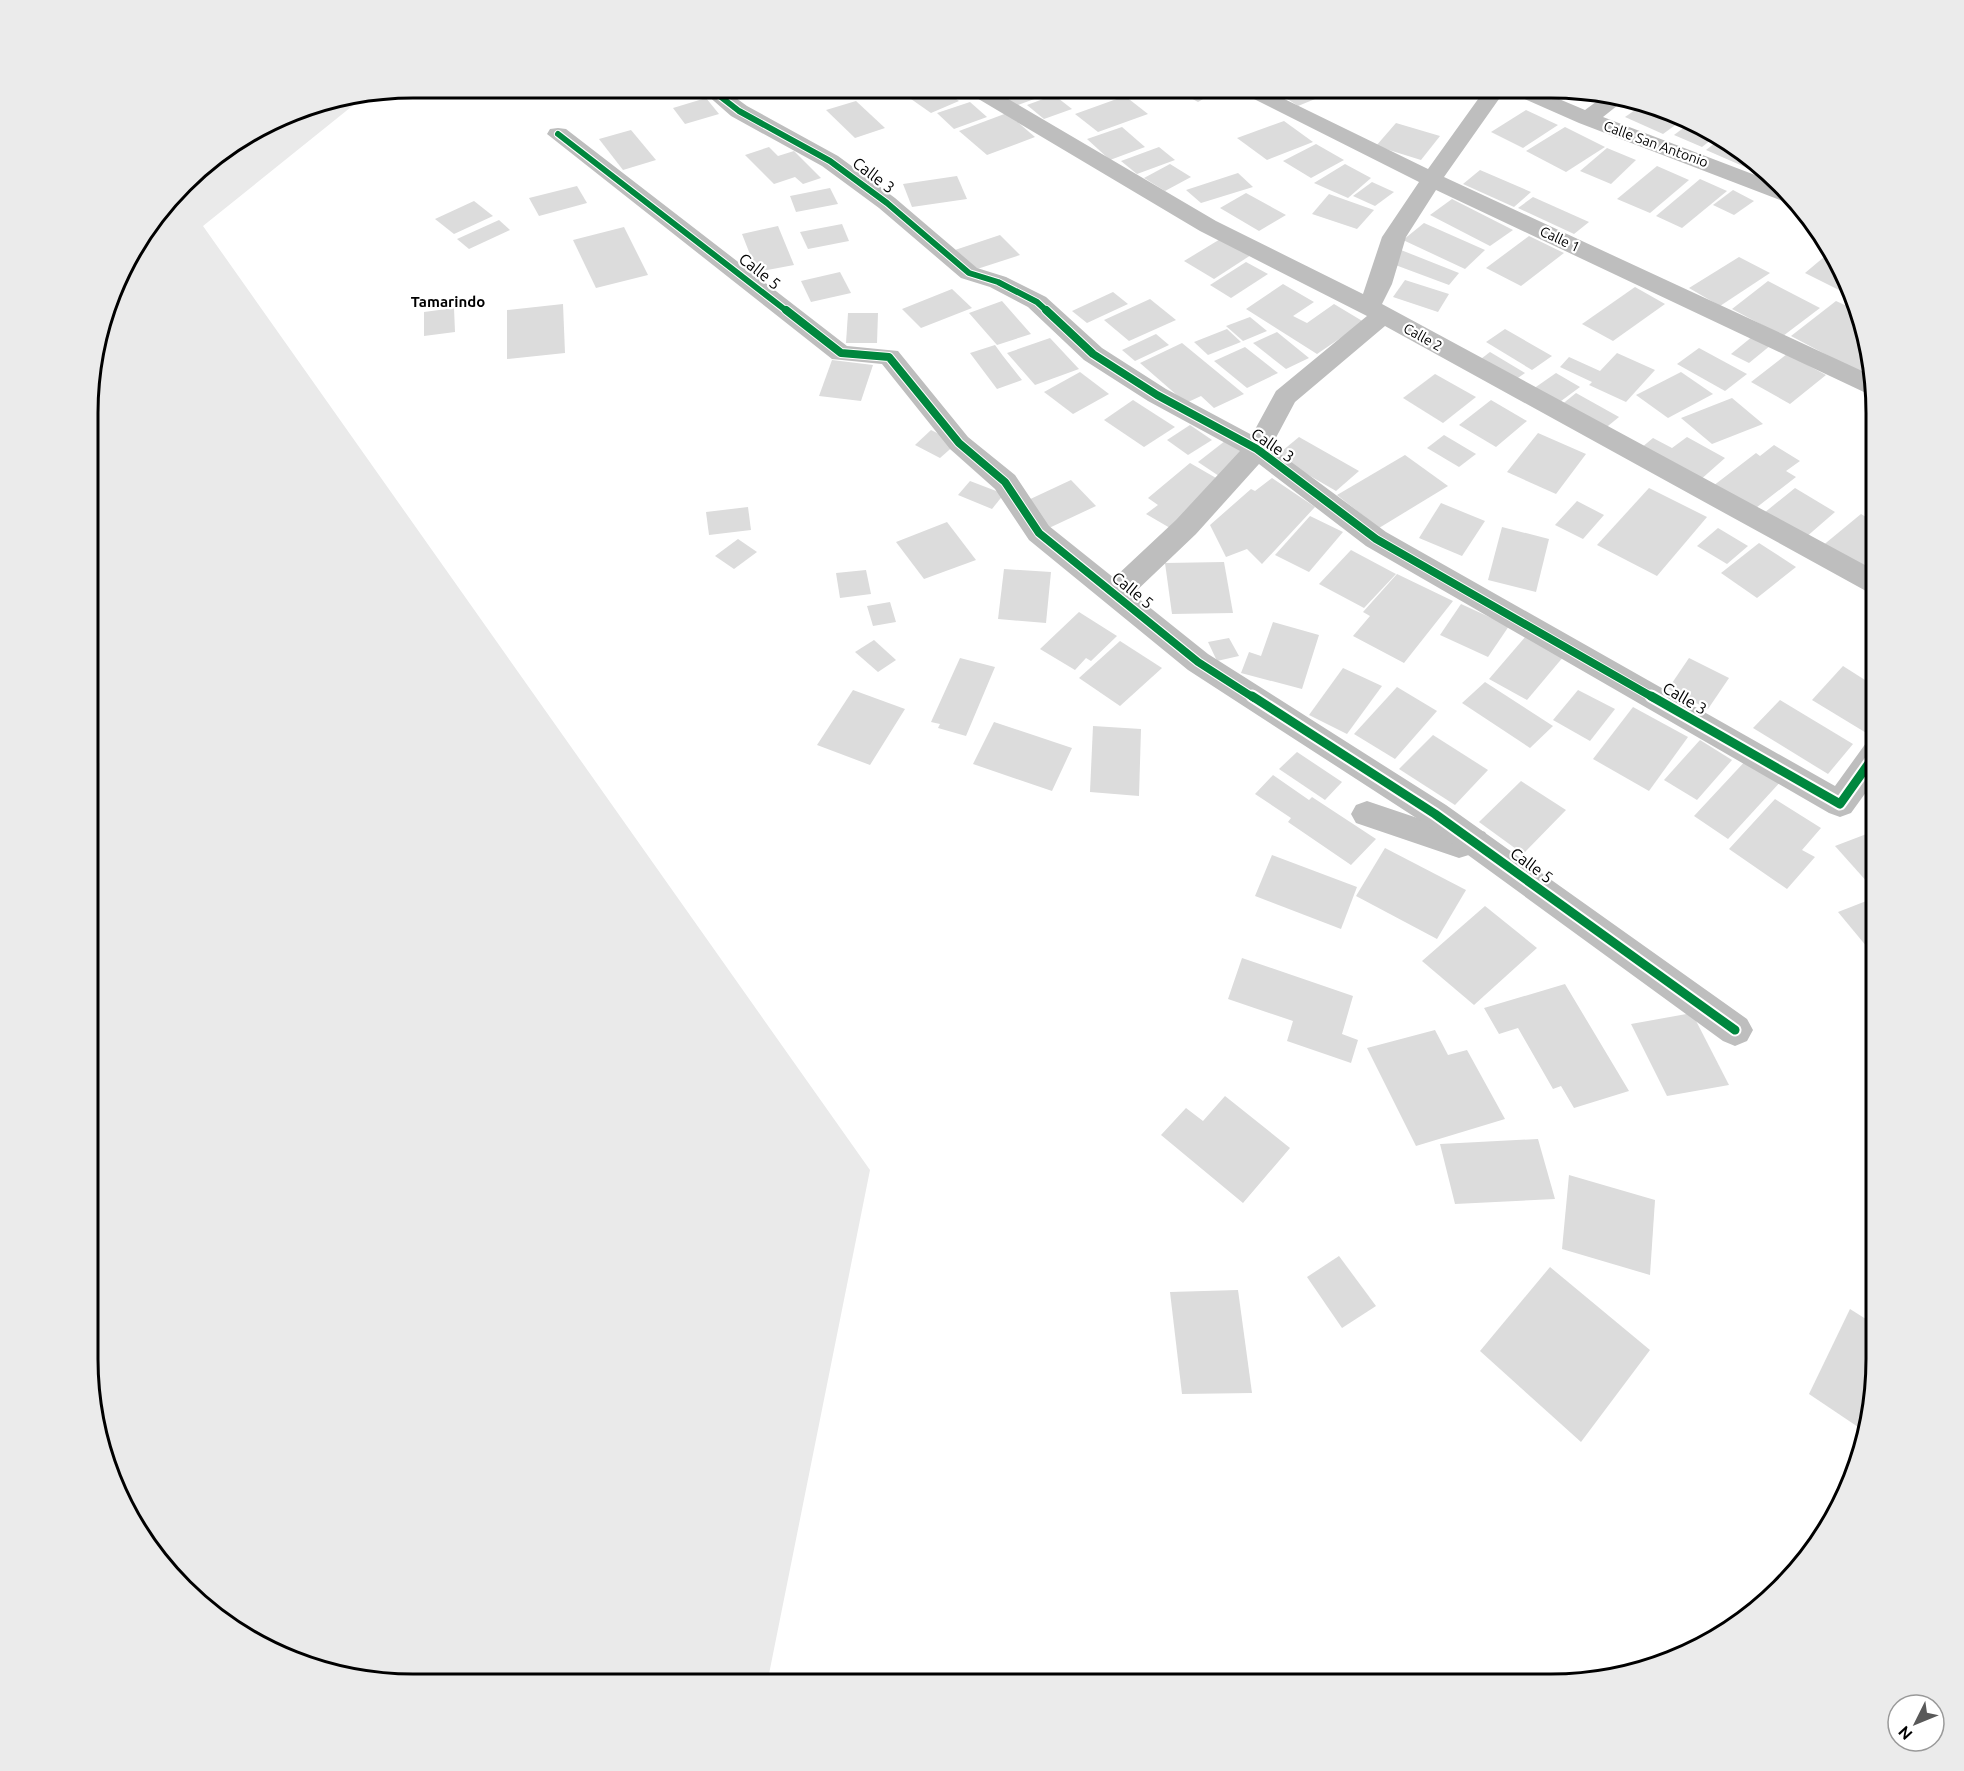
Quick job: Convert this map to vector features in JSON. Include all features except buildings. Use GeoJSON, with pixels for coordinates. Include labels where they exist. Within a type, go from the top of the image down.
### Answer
{"type":"FeatureCollection","features":[{"type":"Feature","properties":{"kind":"street","name":"Calle 3"},"geometry":{"type":"LineString","coordinates":[[722,98],[739,111],[830,161],[887,203],[969,273],[998,282],[1037,302],[1093,354],[1157,395],[1257,449],[1376,539],[1840,804],[1866,766]]}},
{"type":"Feature","properties":{"kind":"street","name":"Calle 2"},"geometry":{"type":"LineString","coordinates":[[992,98],[1208,226],[1376,311],[1866,579]]}},
{"type":"Feature","properties":{"kind":"street","name":"Calle 1"},"geometry":{"type":"LineString","coordinates":[[1269,98],[1433,180],[1865,382]]}},
{"type":"Feature","properties":{"kind":"street"},"geometry":{"type":"LineString","coordinates":[[1114,595],[1186,527],[1257,449],[1285,397],[1376,311],[1380,284],[1394,237],[1412,207],[1489,98]]}},
{"type":"Feature","properties":{"kind":"street","name":"Calle San Antonio"},"geometry":{"type":"LineString","coordinates":[[1540,98],[1773,189]]}},
{"type":"Feature","properties":{"kind":"street"},"geometry":{"type":"LineString","coordinates":[[1587,118],[1608,103]]}},
{"type":"Feature","properties":{"kind":"street","name":"Calle 5"},"geometry":{"type":"LineString","coordinates":[[558,135],[841,353],[889,357],[959,443],[1005,482],[1039,533],[1198,662],[1474,842],[1735,1030]]}},
{"type":"Feature","properties":{"kind":"street"},"geometry":{"type":"LineString","coordinates":[[1367,814],[1459,845],[1474,842]]}},
{"type":"Feature","properties":{"kind":"shaded area"},"geometry":{"type":"Polygon","coordinates":[[[356,103],[203,226],[870,1170],[769,1674],[413,1674],[372,1671],[331,1663],[273,1641],[221,1608],[176,1566],[140,1516],[121,1479],[108,1440],[100,1399],[97,1358],[98,392],[104,351],[114,311],[140,255],[163,221],[190,190],[221,163],[255,140],[311,114],[356,103]]]}},
{"type":"Feature","properties":{"kind":"cycle path"},"geometry":{"type":"LineString","coordinates":[[722,98],[739,111],[830,161],[887,203],[969,273],[998,282],[1037,302],[1093,354],[1157,395],[1257,449],[1376,539],[1840,804],[1866,767]]}},
{"type":"Feature","properties":{"kind":"cycle path"},"geometry":{"type":"LineString","coordinates":[[558,134],[841,353],[889,357],[959,443],[1005,482],[1039,533],[1198,662],[1435,814],[1735,1030]]}},
{"type":"Feature","properties":{"kind":"district","name":"Tamarindo"},"geometry":{"type":"Point","coordinates":[448,301]}}]}
